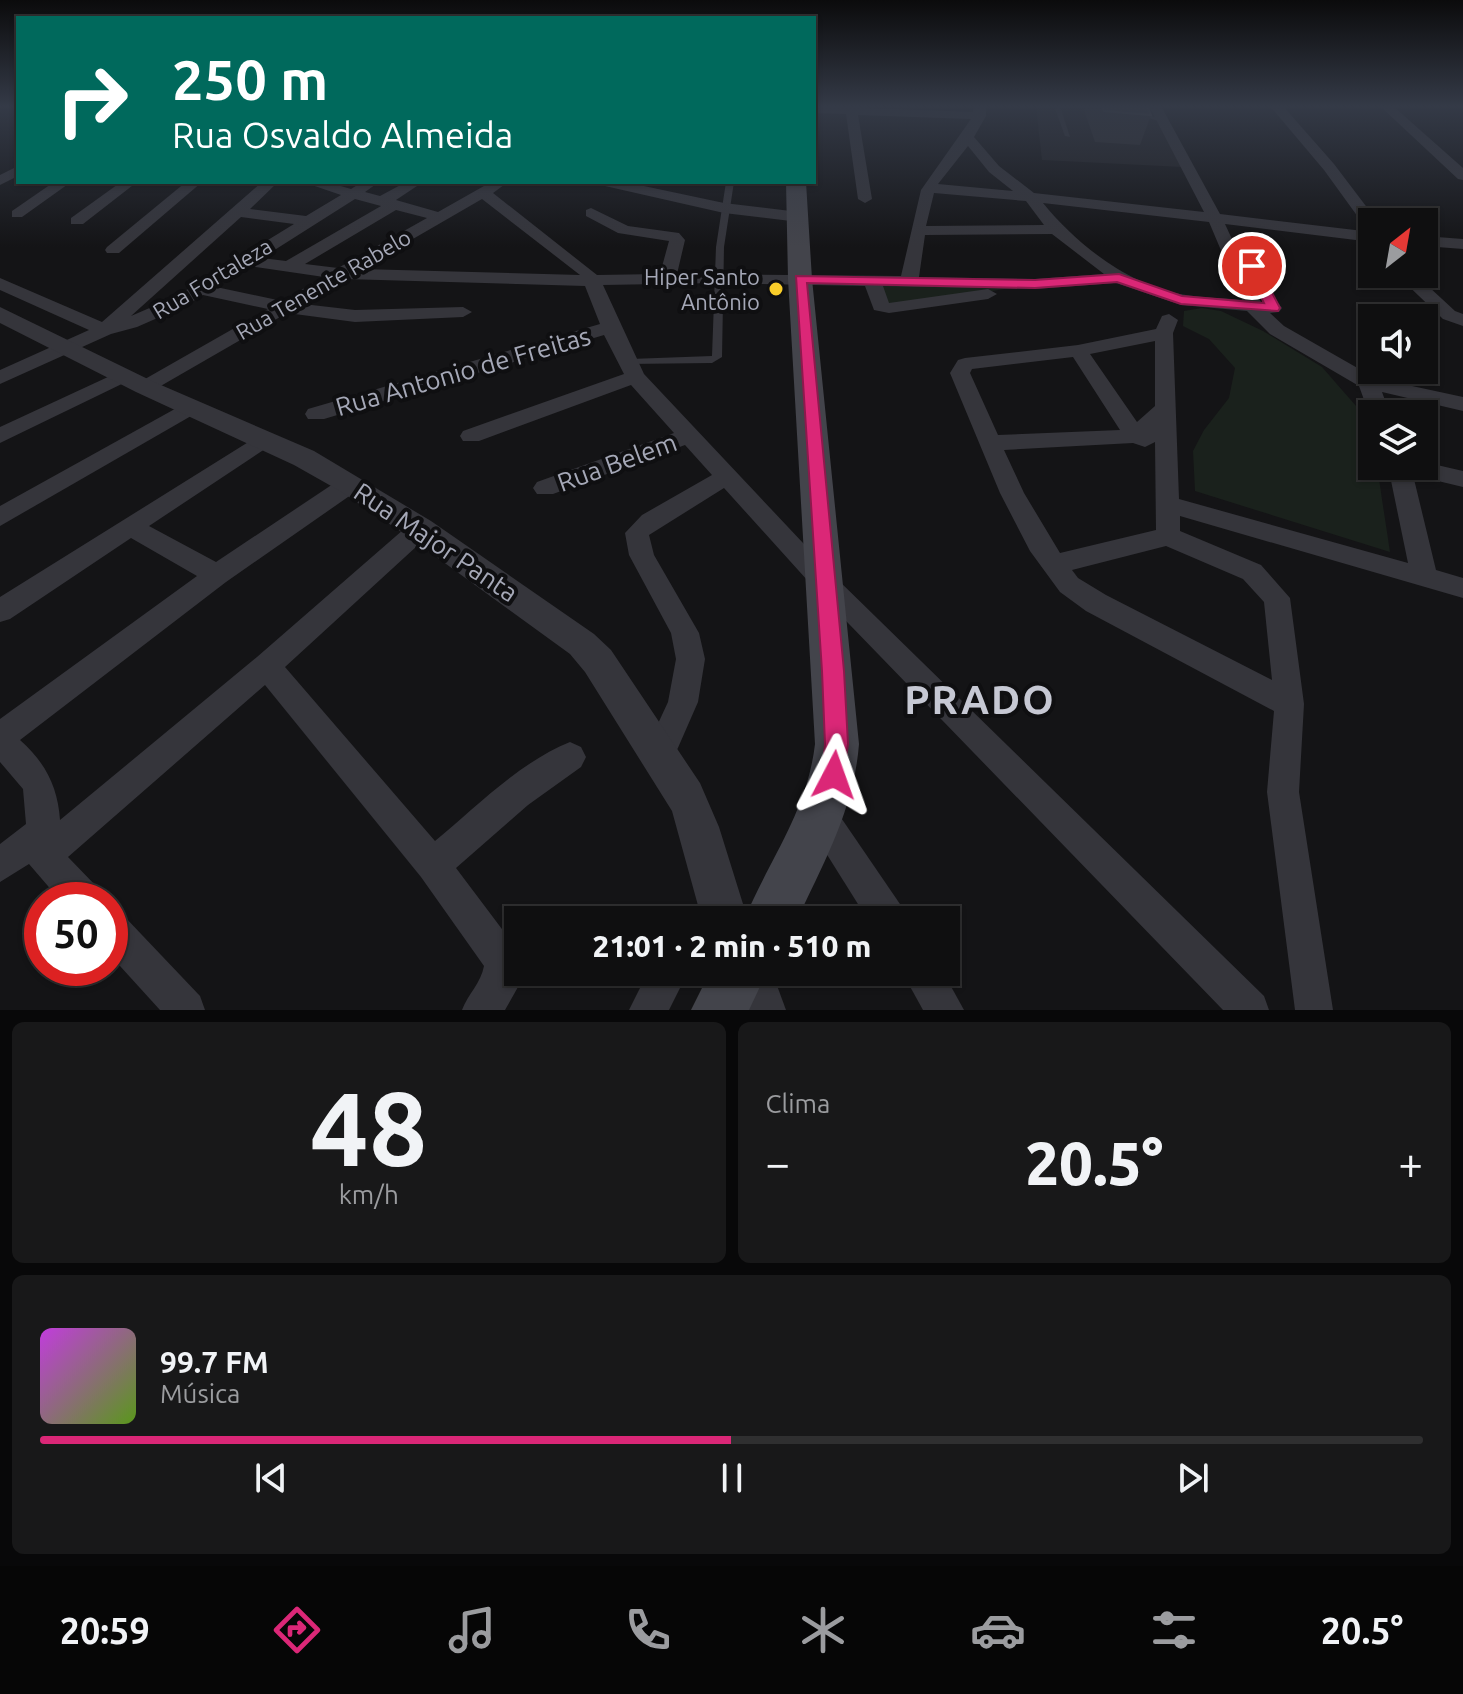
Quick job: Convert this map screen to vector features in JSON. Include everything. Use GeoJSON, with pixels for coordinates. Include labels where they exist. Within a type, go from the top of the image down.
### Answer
{"type":"FeatureCollection","features":[{"type":"Feature","properties":{"kind":"main road"},"geometry":{"type":"LineString","coordinates":[[777,906],[819,823],[834,775],[837,744],[800,279],[796,184]]}},
{"type":"Feature","properties":{"kind":"main road"},"geometry":{"type":"LineString","coordinates":[[719,1010],[732,986]]}},
{"type":"Feature","properties":{"kind":"street"},"geometry":{"type":"LineString","coordinates":[[858,153],[865,199]]}},
{"type":"Feature","properties":{"kind":"street"},"geometry":{"type":"LineString","coordinates":[[909,282],[929,188],[954,153]]}},
{"type":"Feature","properties":{"kind":"street"},"geometry":{"type":"LineString","coordinates":[[981,153],[994,169],[1031,198],[1056,229],[1119,278],[1164,302],[1170,311],[1164,333],[1170,505],[1168,536]]}},
{"type":"Feature","properties":{"kind":"street"},"geometry":{"type":"LineString","coordinates":[[1185,153],[1265,312],[1309,350],[1358,377]]}},
{"type":"Feature","properties":{"kind":"street"},"geometry":{"type":"LineString","coordinates":[[1317,153],[1359,208]]}},
{"type":"Feature","properties":{"kind":"street"},"geometry":{"type":"LineString","coordinates":[[1438,153],[1463,176]]}},
{"type":"Feature","properties":{"kind":"street"},"geometry":{"type":"LineString","coordinates":[[17,214],[61,184]]}},
{"type":"Feature","properties":{"kind":"street"},"geometry":{"type":"LineString","coordinates":[[77,221],[127,184]]}},
{"type":"Feature","properties":{"kind":"street"},"geometry":{"type":"LineString","coordinates":[[113,250],[193,184]]}},
{"type":"Feature","properties":{"kind":"street"},"geometry":{"type":"LineString","coordinates":[[0,378],[104,330],[269,184]]}},
{"type":"Feature","properties":{"kind":"street"},"geometry":{"type":"LineString","coordinates":[[319,184],[439,217]]}},
{"type":"Feature","properties":{"kind":"street","name":"Rua Fortaleza"},"geometry":{"type":"LineString","coordinates":[[104,330],[144,318],[200,289],[369,184]]}},
{"type":"Feature","properties":{"kind":"street"},"geometry":{"type":"LineString","coordinates":[[289,266],[413,184]]}},
{"type":"Feature","properties":{"kind":"street","name":"Rua Tenente Rabelo"},"geometry":{"type":"LineString","coordinates":[[0,436],[134,381],[286,307],[497,184]]}},
{"type":"Feature","properties":{"kind":"street"},"geometry":{"type":"LineString","coordinates":[[614,184],[724,208],[799,217]]}},
{"type":"Feature","properties":{"kind":"street"},"geometry":{"type":"LineString","coordinates":[[929,188],[1358,235]]}},
{"type":"Feature","properties":{"kind":"street"},"geometry":{"type":"LineString","coordinates":[[483,192],[580,265],[592,280],[610,327],[633,370],[726,477],[826,584],[1250,1010]]}},
{"type":"Feature","properties":{"kind":"street"},"geometry":{"type":"LineString","coordinates":[[240,212],[308,221]]}},
{"type":"Feature","properties":{"kind":"street"},"geometry":{"type":"LineString","coordinates":[[591,213],[624,230],[673,236],[677,240],[667,279]]}},
{"type":"Feature","properties":{"kind":"street"},"geometry":{"type":"LineString","coordinates":[[919,230],[1056,229]]}},
{"type":"Feature","properties":{"kind":"street"},"geometry":{"type":"LineString","coordinates":[[1438,242],[1463,244]]}},
{"type":"Feature","properties":{"kind":"street"},"geometry":{"type":"LineString","coordinates":[[244,260],[341,274],[592,280],[718,278],[1035,284],[1119,278],[1181,300],[1265,312]]}},
{"type":"Feature","properties":{"kind":"street"},"geometry":{"type":"LineString","coordinates":[[872,280],[880,306],[889,308],[1035,284]]}},
{"type":"Feature","properties":{"kind":"street"},"geometry":{"type":"LineString","coordinates":[[0,283],[104,330]]}},
{"type":"Feature","properties":{"kind":"street"},"geometry":{"type":"LineString","coordinates":[[1420,288],[1449,315],[1463,320]]}},
{"type":"Feature","properties":{"kind":"street"},"geometry":{"type":"LineString","coordinates":[[200,289],[286,307],[355,316],[463,312]]}},
{"type":"Feature","properties":{"kind":"street","name":"Rua Major Panta"},"geometry":{"type":"LineString","coordinates":[[0,314],[350,484],[420,529],[582,644],[598,661],[686,796],[695,817],[712,906]]}},
{"type":"Feature","properties":{"kind":"street","name":"Rua Antonio de Freitas"},"geometry":{"type":"LineString","coordinates":[[316,414],[610,327]]}},
{"type":"Feature","properties":{"kind":"street"},"geometry":{"type":"LineString","coordinates":[[1164,333],[1078,351],[965,364],[960,368],[1012,493],[1052,565],[1069,585],[1096,603],[1289,704]]}},
{"type":"Feature","properties":{"kind":"street"},"geometry":{"type":"LineString","coordinates":[[1078,351],[1135,436]]}},
{"type":"Feature","properties":{"kind":"street"},"geometry":{"type":"LineString","coordinates":[[471,436],[633,370]]}},
{"type":"Feature","properties":{"kind":"street"},"geometry":{"type":"LineString","coordinates":[[1373,384],[1463,404]]}},
{"type":"Feature","properties":{"kind":"street"},"geometry":{"type":"LineString","coordinates":[[0,517],[191,407]]}},
{"type":"Feature","properties":{"kind":"street"},"geometry":{"type":"LineString","coordinates":[[1135,436],[1167,407]]}},
{"type":"Feature","properties":{"kind":"street","name":"Rua Belem"},"geometry":{"type":"LineString","coordinates":[[545,488],[689,435]]}},
{"type":"Feature","properties":{"kind":"street"},"geometry":{"type":"LineString","coordinates":[[991,443],[1135,436],[1168,446]]}},
{"type":"Feature","properties":{"kind":"street"},"geometry":{"type":"LineString","coordinates":[[0,611],[263,440]]}},
{"type":"Feature","properties":{"kind":"street"},"geometry":{"type":"LineString","coordinates":[[1438,473],[1463,479]]}},
{"type":"Feature","properties":{"kind":"street"},"geometry":{"type":"LineString","coordinates":[[659,756],[689,691],[689,646],[682,625],[639,551],[637,535],[639,530],[726,477]]}},
{"type":"Feature","properties":{"kind":"street"},"geometry":{"type":"LineString","coordinates":[[1402,480],[1425,579]]}},
{"type":"Feature","properties":{"kind":"street"},"geometry":{"type":"LineString","coordinates":[[71,882],[43,844],[42,791],[28,767],[0,740],[217,575],[350,484]]}},
{"type":"Feature","properties":{"kind":"street"},"geometry":{"type":"LineString","coordinates":[[1170,505],[1463,588]]}},
{"type":"Feature","properties":{"kind":"street"},"geometry":{"type":"LineString","coordinates":[[131,527],[217,575]]}},
{"type":"Feature","properties":{"kind":"street"},"geometry":{"type":"LineString","coordinates":[[0,865],[43,844],[267,666],[420,529]]}},
{"type":"Feature","properties":{"kind":"street"},"geometry":{"type":"LineString","coordinates":[[1052,565],[1168,536],[1252,572],[1277,598],[1289,704],[1283,792],[1314,1010]]}},
{"type":"Feature","properties":{"kind":"street"},"geometry":{"type":"LineString","coordinates":[[267,666],[433,865],[504,962],[499,987],[481,1010]]}},
{"type":"Feature","properties":{"kind":"street"},"geometry":{"type":"LineString","coordinates":[[433,865],[516,794],[570,757]]}},
{"type":"Feature","properties":{"kind":"street"},"geometry":{"type":"LineString","coordinates":[[819,823],[879,906]]}},
{"type":"Feature","properties":{"kind":"street"},"geometry":{"type":"LineString","coordinates":[[128,947],[186,1010]]}},
{"type":"Feature","properties":{"kind":"street"},"geometry":{"type":"LineString","coordinates":[[648,1010],[661,986]]}},
{"type":"Feature","properties":{"kind":"street"},"geometry":{"type":"LineString","coordinates":[[753,986],[762,1010]]}},
{"type":"Feature","properties":{"kind":"street"},"geometry":{"type":"LineString","coordinates":[[930,986],[945,1010]]}},
{"type":"Feature","properties":{"kind":"lane"},"geometry":{"type":"LineString","coordinates":[[633,370],[717,357],[718,278],[724,208],[730,184]]}},
{"type":"Feature","properties":{"kind":"shaded area"},"geometry":{"type":"Polygon","coordinates":[[[1041,153],[1175,153],[1182,167],[1042,160],[1041,153]]]}},
{"type":"Feature","properties":{"kind":"shaded area"},"geometry":{"type":"Polygon","coordinates":[[[872,280],[1035,284],[889,308],[872,280]]]}},
{"type":"Feature","properties":{"kind":"shaded area"},"geometry":{"type":"Polygon","coordinates":[[[1202,308],[1221,311],[1263,331],[1322,367],[1358,408],[1358,480],[1379,480],[1390,552],[1195,491],[1193,451],[1204,430],[1229,398],[1235,368],[1209,339],[1183,326],[1184,311],[1202,308]]]}},
{"type":"Feature","properties":{"kind":"place","name":"Hiper Santo Antônio"},"geometry":{"type":"Point","coordinates":[776,289]}},
{"type":"Feature","properties":{"kind":"district","name":"PRADO"},"geometry":{"type":"Point","coordinates":[980,699]}},
{"type":"Feature","properties":{"kind":"route"},"geometry":{"type":"LineString","coordinates":[[834,775],[837,744],[833,671],[800,279],[1035,284],[1119,278],[1181,300],[1255,309],[1273,308],[1252,266]]}}]}
